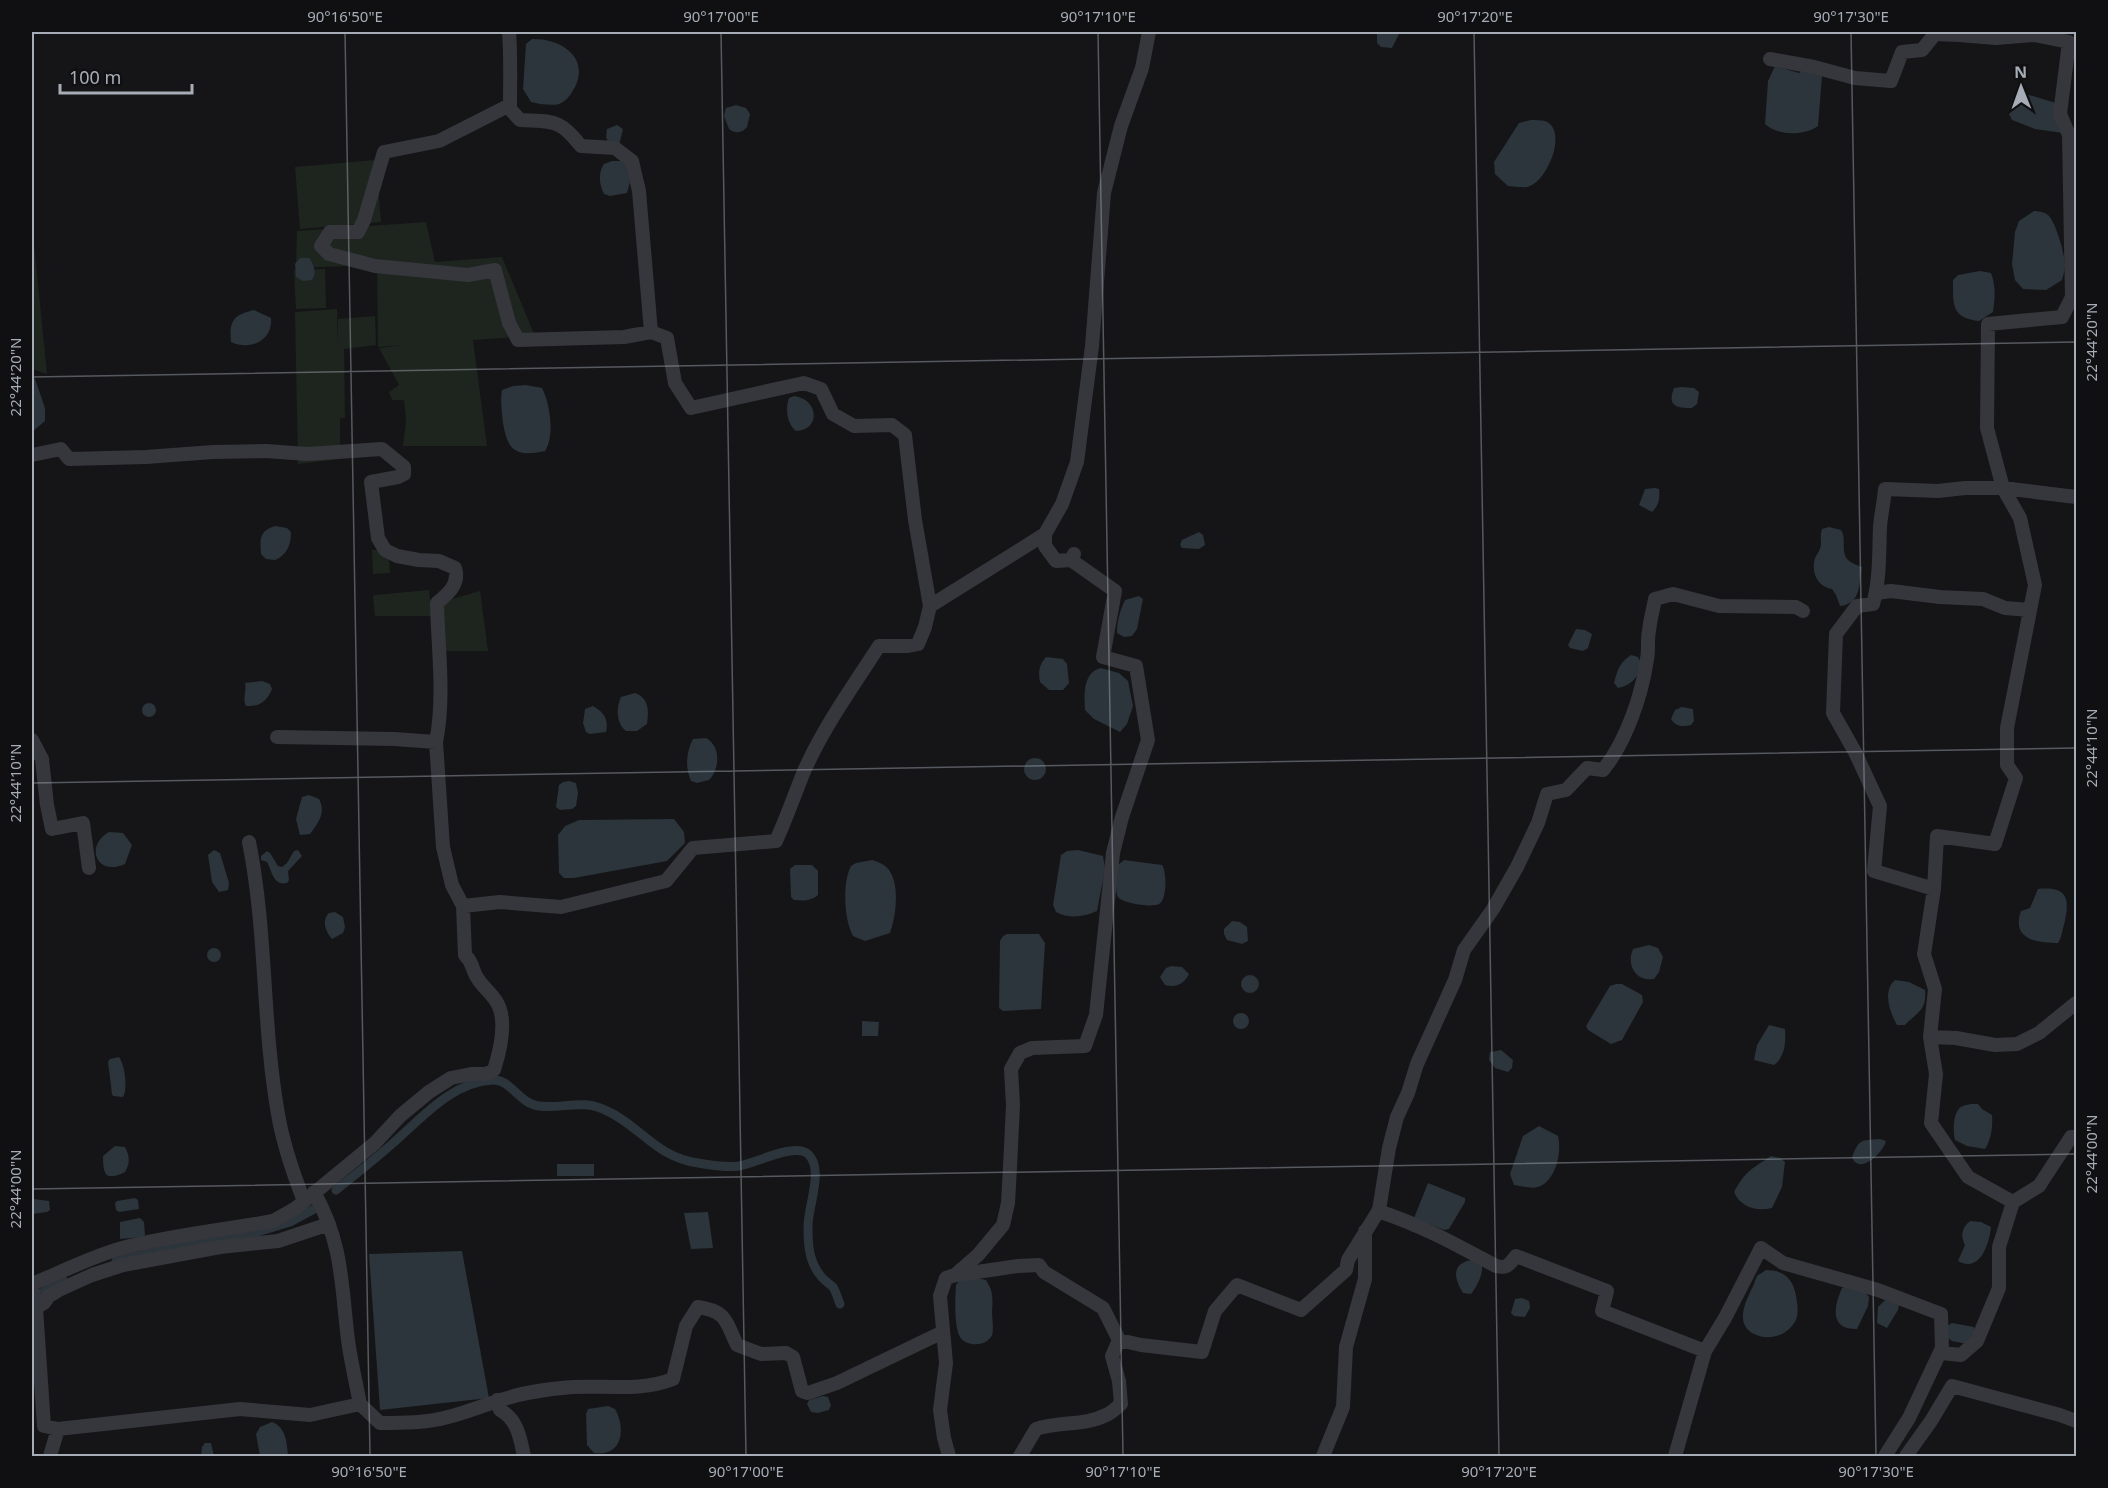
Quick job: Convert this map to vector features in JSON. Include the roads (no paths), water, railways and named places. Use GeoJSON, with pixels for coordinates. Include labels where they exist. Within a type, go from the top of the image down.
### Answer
{"type":"FeatureCollection","features":[{"type":"Feature","properties":{"kind":"street"},"geometry":{"type":"LineString","coordinates":[[509,32],[510,109],[520,120],[560,124],[581,146],[615,148],[632,161],[639,191],[651,332]]}},
{"type":"Feature","properties":{"kind":"street"},"geometry":{"type":"LineString","coordinates":[[930,606],[1045,534],[1062,504],[1077,462],[1092,346],[1104,194],[1121,126],[1142,68],[1149,32]]}},
{"type":"Feature","properties":{"kind":"street"},"geometry":{"type":"LineString","coordinates":[[1770,59],[1855,78],[1892,81],[1902,52],[1922,50],[1935,34],[1959,33],[1996,38],[2034,35],[2069,42],[2060,114],[2069,135],[2072,297],[2062,317],[1988,324],[1987,428],[2002,488],[2020,518],[2035,585],[2007,728],[2007,765],[2016,778],[1995,843],[1937,836],[1934,890],[1924,954],[1935,989],[1930,1037],[1936,1074],[1931,1122],[1968,1176],[2013,1202]]}},
{"type":"Feature","properties":{"kind":"street"},"geometry":{"type":"LineString","coordinates":[[463,906],[500,902],[561,907],[666,881],[693,848],[776,841],[805,769],[830,720],[879,646],[918,644],[930,606],[915,520],[905,435],[892,424],[854,426],[832,414],[821,389],[804,383],[691,408],[675,384],[667,338],[651,332],[624,337],[519,340],[509,323],[495,270],[468,275],[375,266],[329,254],[321,246],[330,231],[358,232],[364,220],[384,152],[439,141],[510,105]]}},
{"type":"Feature","properties":{"kind":"street"},"geometry":{"type":"LineString","coordinates":[[32,455],[62,449],[69,459],[91,460],[213,452],[266,451],[306,454],[382,449],[404,467],[404,474],[371,482],[378,538],[386,550],[397,556],[439,561],[455,568],[457,574],[455,584],[437,603],[440,671],[439,730],[436,742],[443,847],[452,885],[463,906],[465,955],[472,961],[476,977],[497,1002],[501,1017],[501,1033],[494,1070],[486,1074],[451,1078],[429,1092],[400,1116],[375,1143],[296,1208],[273,1221],[206,1231],[121,1249],[86,1260],[32,1285],[44,1426],[58,1429],[240,1409],[310,1415],[360,1404]]}},
{"type":"Feature","properties":{"kind":"street"},"geometry":{"type":"LineString","coordinates":[[1934,890],[1874,871],[1880,806],[1833,713],[1836,634],[1857,606],[1873,604],[1876,593],[1881,544],[1880,525],[1885,489],[1938,491],[2002,488],[2076,497]]}},
{"type":"Feature","properties":{"kind":"street"},"geometry":{"type":"LineString","coordinates":[[955,1275],[978,1255],[1003,1225],[1008,1203],[1010,1176],[1013,1105],[1011,1069],[1020,1053],[1032,1048],[1085,1046],[1096,1016],[1113,853],[1122,817],[1148,740],[1136,666],[1103,657],[1114,591],[1073,556],[1056,561],[1045,546],[1045,534]]}},
{"type":"Feature","properties":{"kind":"street"},"geometry":{"type":"LineString","coordinates":[[1876,593],[1891,591],[1983,600],[2004,608],[2030,610]]}},
{"type":"Feature","properties":{"kind":"street"},"geometry":{"type":"LineString","coordinates":[[1119,1340],[1141,1345],[1202,1352],[1215,1311],[1237,1285],[1301,1310],[1346,1270],[1348,1260],[1378,1211],[1397,1117],[1408,1094],[1417,1064],[1455,980],[1464,950],[1493,909],[1517,867],[1538,824],[1547,794],[1566,790],[1587,768],[1603,770],[1612,760],[1622,739],[1640,691],[1648,658],[1649,630],[1655,599],[1673,594],[1719,606],[1796,607],[1803,611]]}},
{"type":"Feature","properties":{"kind":"street"},"geometry":{"type":"LineString","coordinates":[[278,737],[436,742]]}},
{"type":"Feature","properties":{"kind":"street"},"geometry":{"type":"LineString","coordinates":[[32,740],[42,759],[52,829],[83,823],[90,868]]}},
{"type":"Feature","properties":{"kind":"street"},"geometry":{"type":"LineString","coordinates":[[249,842],[256,880],[278,1114],[294,1176],[329,1224],[337,1246],[348,1341],[360,1404],[380,1423],[406,1424],[447,1418],[497,1400],[527,1393],[573,1387],[658,1385],[673,1379],[686,1326],[698,1306],[722,1315],[730,1325],[738,1345],[761,1354],[786,1353],[793,1357],[802,1391],[808,1393],[837,1383],[943,1332]]}},
{"type":"Feature","properties":{"kind":"street"},"geometry":{"type":"LineString","coordinates":[[1930,1037],[1956,1038],[1995,1045],[2017,1044],[2039,1033],[2076,1003]]}},
{"type":"Feature","properties":{"kind":"street"},"geometry":{"type":"LineString","coordinates":[[1675,1456],[1705,1351],[1725,1318],[1761,1248],[1783,1263],[1878,1290],[1941,1314],[1942,1353],[1961,1355],[1977,1341],[1999,1288],[1999,1247],[2013,1202],[2039,1186],[2071,1137],[2076,1137]]}},
{"type":"Feature","properties":{"kind":"street"},"geometry":{"type":"LineString","coordinates":[[1378,1211],[1432,1231],[1496,1266],[1503,1268],[1509,1266],[1516,1256],[1607,1291],[1602,1311],[1705,1351]]}},
{"type":"Feature","properties":{"kind":"street"},"geometry":{"type":"LineString","coordinates":[[34,1309],[58,1290],[123,1265],[220,1247],[278,1241],[329,1224]]}},
{"type":"Feature","properties":{"kind":"street"},"geometry":{"type":"LineString","coordinates":[[1323,1456],[1343,1407],[1346,1347],[1365,1279],[1365,1231]]}},
{"type":"Feature","properties":{"kind":"street"},"geometry":{"type":"LineString","coordinates":[[950,1456],[944,1438],[940,1410],[946,1363],[940,1296],[946,1278],[1018,1266],[1039,1265],[1044,1272],[1103,1308],[1119,1340]]}},
{"type":"Feature","properties":{"kind":"street"},"geometry":{"type":"LineString","coordinates":[[1020,1456],[1036,1429],[1091,1420],[1107,1415],[1121,1404],[1119,1381],[1112,1356],[1119,1340]]}},
{"type":"Feature","properties":{"kind":"street"},"geometry":{"type":"LineString","coordinates":[[1885,1456],[1909,1418],[1941,1348]]}},
{"type":"Feature","properties":{"kind":"street"},"geometry":{"type":"LineString","coordinates":[[1906,1456],[1952,1386],[2076,1421]]}},
{"type":"Feature","properties":{"kind":"street"},"geometry":{"type":"LineString","coordinates":[[497,1400],[500,1410],[508,1414],[516,1426],[524,1456]]}},
{"type":"Feature","properties":{"kind":"street"},"geometry":{"type":"LineString","coordinates":[[50,1456],[58,1429]]}},
{"type":"Feature","properties":{"kind":"waterway"},"geometry":{"type":"LineString","coordinates":[[336,1190],[438,1103],[464,1087],[478,1082],[499,1081],[505,1083],[525,1101],[539,1106],[588,1105],[605,1110],[617,1116],[659,1148],[683,1160],[734,1167],[784,1152],[802,1151],[808,1154],[815,1169],[808,1220],[810,1253],[816,1270],[833,1287],[840,1304]]}},
{"type":"Feature","properties":{"kind":"waterway"},"geometry":{"type":"LineString","coordinates":[[116,1261],[204,1241],[254,1233],[290,1222],[316,1208]]}},
{"type":"Feature","properties":{"kind":"waterway"},"geometry":{"type":"LineString","coordinates":[[32,1298],[64,1281]]}}]}
